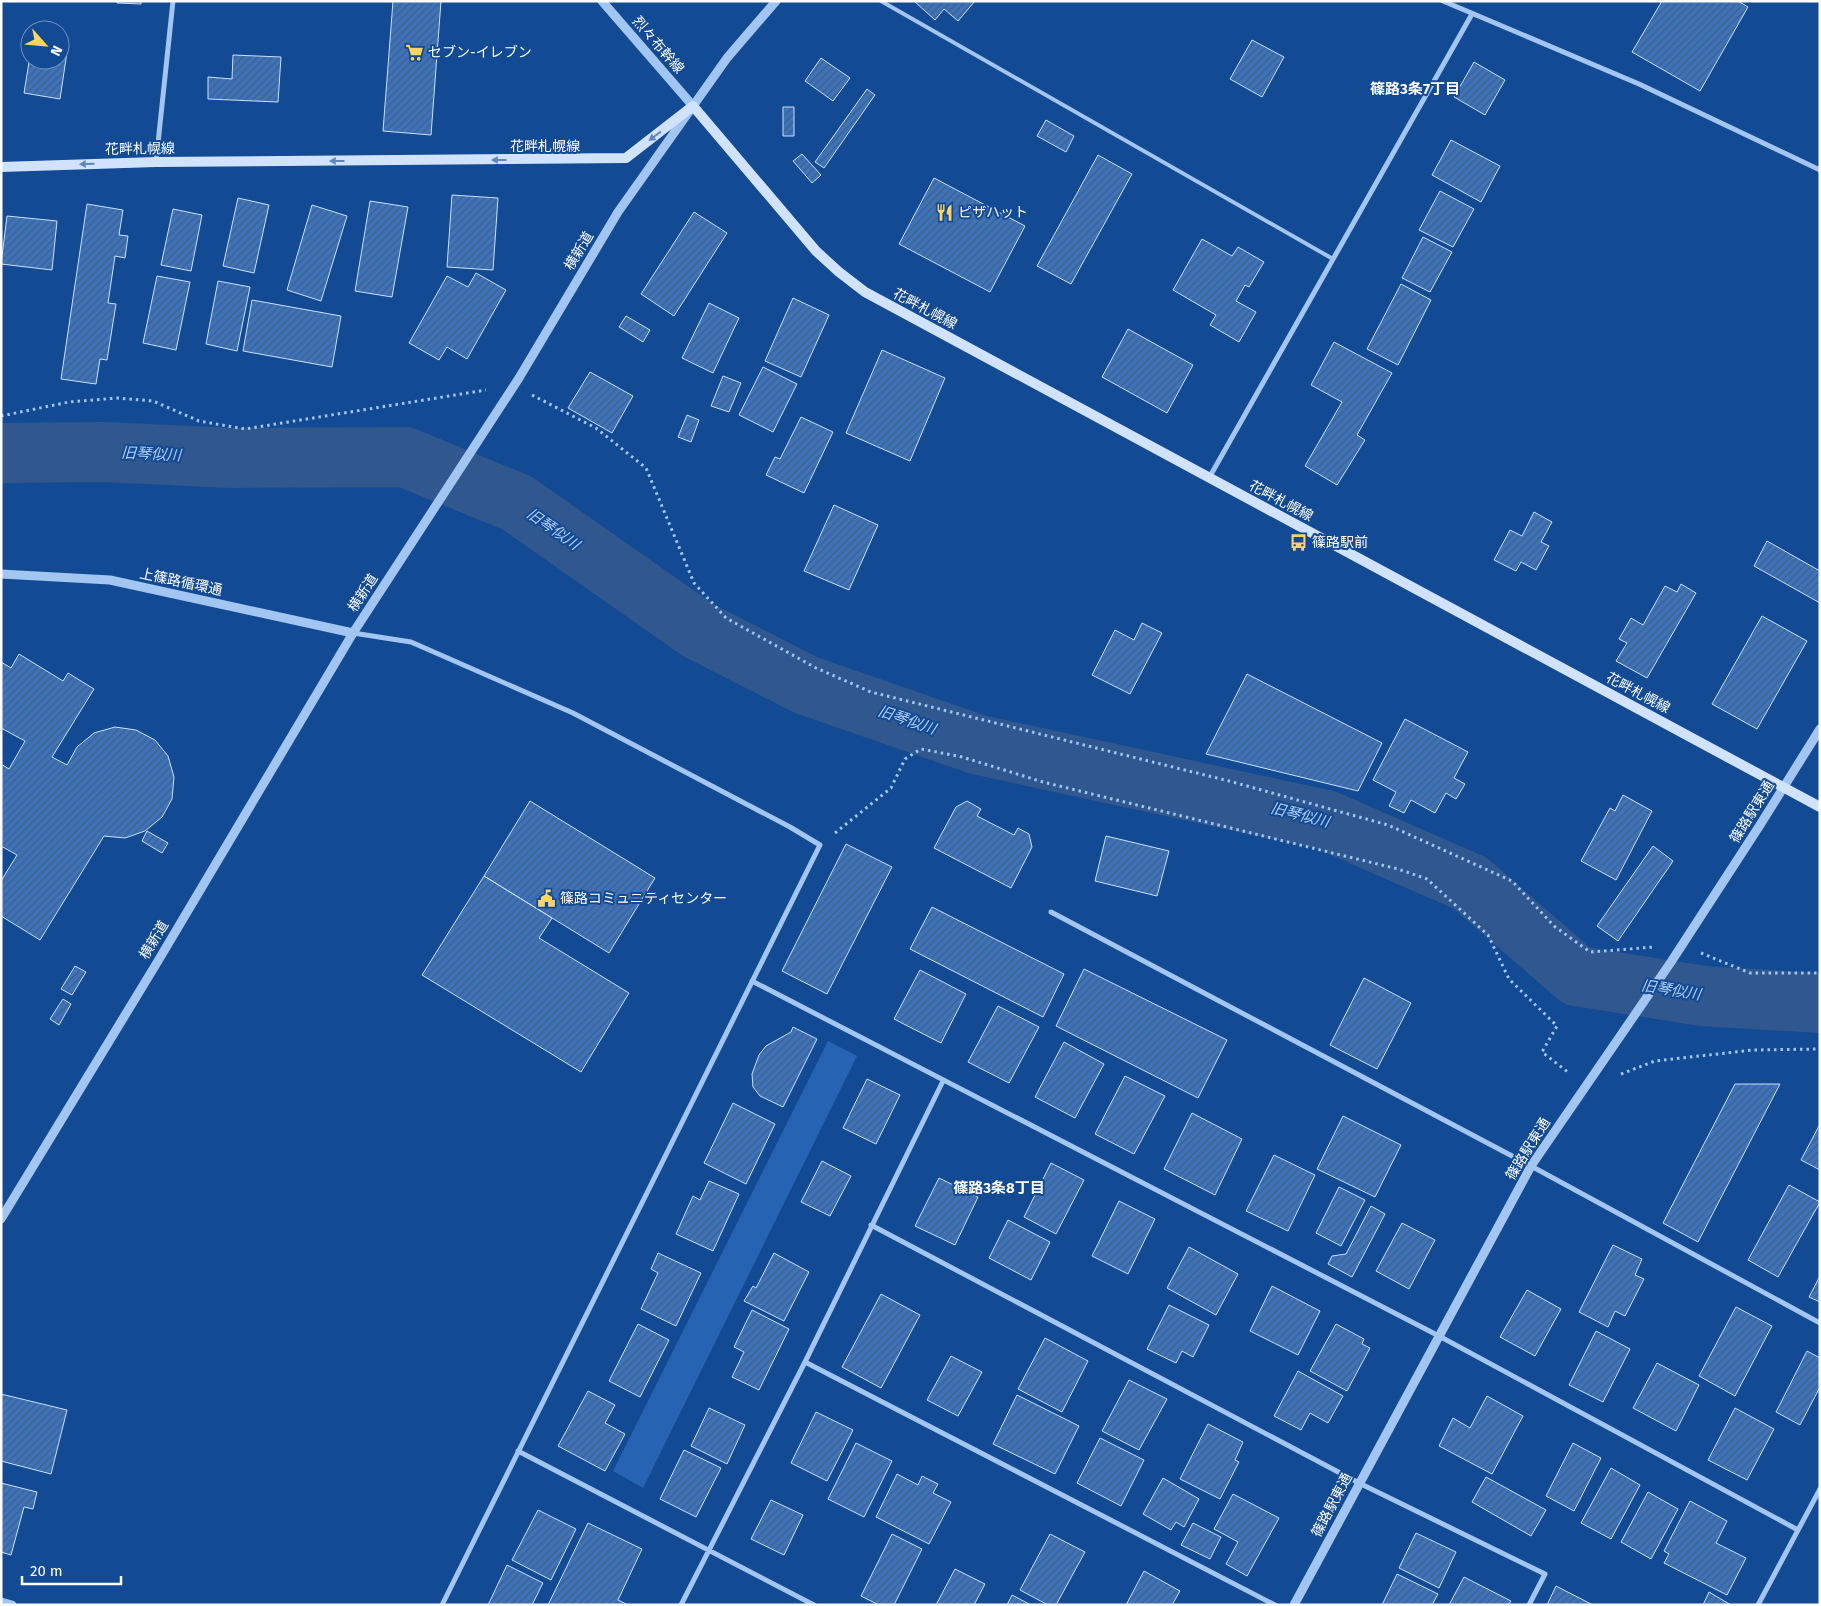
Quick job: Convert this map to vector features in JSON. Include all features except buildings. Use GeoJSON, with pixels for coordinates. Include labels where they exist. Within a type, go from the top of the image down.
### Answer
{"type":"FeatureCollection","features":[{"type":"Feature","properties":{"kind":"main road","name":"花畔札幌線"},"geometry":{"type":"LineString","coordinates":[[1,167],[156,162],[626,158],[693,106],[816,251],[865,292],[1820,806]]}},
{"type":"Feature","properties":{"kind":"street"},"geometry":{"type":"LineString","coordinates":[[156,162],[174,1]]}},
{"type":"Feature","properties":{"kind":"street","name":"烈々布幹線"},"geometry":{"type":"LineString","coordinates":[[602,1],[693,106]]}},
{"type":"Feature","properties":{"kind":"street","name":"横新道"},"geometry":{"type":"LineString","coordinates":[[1,1219],[153,970],[353,633],[514,386],[618,212],[727,58],[776,1]]}},
{"type":"Feature","properties":{"kind":"street"},"geometry":{"type":"LineString","coordinates":[[1443,1],[1639,84],[1820,170]]}},
{"type":"Feature","properties":{"kind":"street"},"geometry":{"type":"LineString","coordinates":[[1209,478],[1472,14]]}},
{"type":"Feature","properties":{"kind":"street","name":"上篠路循環通"},"geometry":{"type":"LineString","coordinates":[[1,574],[110,580],[353,633]]}},
{"type":"Feature","properties":{"kind":"street"},"geometry":{"type":"LineString","coordinates":[[353,633],[411,642],[573,713],[790,827],[820,846],[442,1605]]}},
{"type":"Feature","properties":{"kind":"street","name":"篠路駅東通"},"geometry":{"type":"LineString","coordinates":[[1294,1605],[1531,1166],[1682,946],[1820,729]]}},
{"type":"Feature","properties":{"kind":"street"},"geometry":{"type":"LineString","coordinates":[[1051,912],[1531,1166],[1820,1323]]}},
{"type":"Feature","properties":{"kind":"street"},"geometry":{"type":"LineString","coordinates":[[752,981],[1439,1336],[1798,1530]]}},
{"type":"Feature","properties":{"kind":"street"},"geometry":{"type":"LineString","coordinates":[[681,1605],[805,1362],[943,1080]]}},
{"type":"Feature","properties":{"kind":"street"},"geometry":{"type":"LineString","coordinates":[[871,1225],[1359,1483],[1545,1574],[1529,1605]]}},
{"type":"Feature","properties":{"kind":"street"},"geometry":{"type":"LineString","coordinates":[[805,1362],[1275,1605]]}},
{"type":"Feature","properties":{"kind":"street"},"geometry":{"type":"LineString","coordinates":[[518,1450],[814,1605]]}},
{"type":"Feature","properties":{"kind":"street"},"geometry":{"type":"LineString","coordinates":[[1758,1605],[1798,1530],[1818,1498],[1820,1489]]}},
{"type":"Feature","properties":{"kind":"street"},"geometry":{"type":"LineString","coordinates":[[1,1602],[12,1605]]}},
{"type":"Feature","properties":{"kind":"lane"},"geometry":{"type":"LineString","coordinates":[[881,1],[1333,260]]}},
{"type":"Feature","properties":{"kind":"path"},"geometry":{"type":"LineString","coordinates":[[1,416],[69,402],[117,398],[153,401],[199,421],[245,429],[439,396],[514,386],[596,428],[646,468],[694,583],[726,618],[816,668],[871,692],[1230,781],[1388,825],[1512,881],[1554,926],[1590,952],[1682,946],[1750,973],[1820,973]]}},
{"type":"Feature","properties":{"kind":"path"},"geometry":{"type":"LineString","coordinates":[[820,846],[891,788],[905,759],[921,749],[962,757],[1044,782],[1398,869],[1427,879],[1488,935],[1509,979],[1557,1026],[1542,1052],[1585,1086],[1655,1061],[1753,1050],[1820,1050]]}},
{"type":"Feature","properties":{"kind":"shaded area"},"geometry":{"type":"Polygon","coordinates":[[[828,1041],[857,1056],[643,1488],[613,1471],[828,1041]]]}},
{"type":"Feature","properties":{"kind":"waterway","name":"旧琴似川"},"geometry":{"type":"LineString","coordinates":[[1,453],[105,452],[232,458],[405,457],[517,503],[698,630],[806,685],[979,745],[1326,820],[1470,883],[1577,976],[1703,996],[1820,1003]]}},
{"type":"Feature","properties":{"kind":"place","name":"セブン-イレブン"},"geometry":{"type":"Point","coordinates":[414,52]}},
{"type":"Feature","properties":{"kind":"place","name":"ピザハット"},"geometry":{"type":"Point","coordinates":[944,212]}},
{"type":"Feature","properties":{"kind":"place","name":"篠路駅前"},"geometry":{"type":"Point","coordinates":[1298,542]}},
{"type":"Feature","properties":{"kind":"place","name":"篠路コミュニティセンター"},"geometry":{"type":"Point","coordinates":[546,898]}},
{"type":"Feature","properties":{"kind":"district","name":"篠路3条7丁目"},"geometry":{"type":"Point","coordinates":[1415,89]}},
{"type":"Feature","properties":{"kind":"district","name":"篠路3条8丁目"},"geometry":{"type":"Point","coordinates":[999,1188]}}]}
